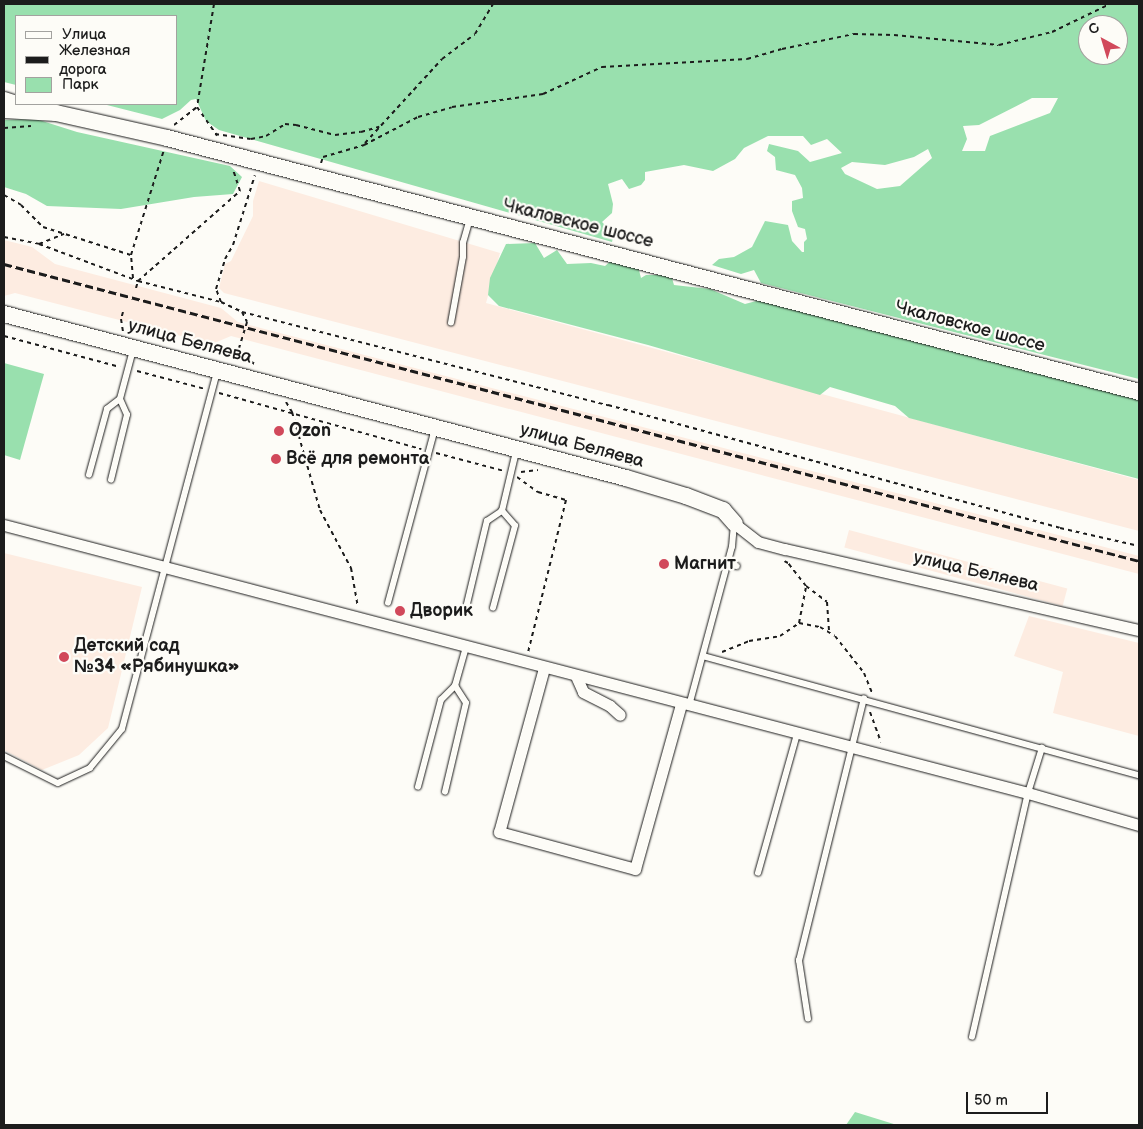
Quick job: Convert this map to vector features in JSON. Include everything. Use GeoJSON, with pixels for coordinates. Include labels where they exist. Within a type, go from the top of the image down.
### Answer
{"type":"FeatureCollection","features":[{"type":"Feature","properties":{"kind":"street"},"geometry":{"type":"LineString","coordinates":[[29,105],[56,113]]}},
{"type":"Feature","properties":{"kind":"street","name":"Чкаловское шоссе"},"geometry":{"type":"LineString","coordinates":[[4,110],[56,113],[168,138],[1139,392]]}},
{"type":"Feature","properties":{"kind":"street","name":"улица Беляева"},"geometry":{"type":"LineString","coordinates":[[4,314],[217,369],[435,429],[517,449],[686,496],[723,510],[735,524],[758,542],[1139,630]]}},
{"type":"Feature","properties":{"kind":"street"},"geometry":{"type":"LineString","coordinates":[[4,526],[164,566],[360,620],[1028,793],[1139,824]]}},
{"type":"Feature","properties":{"kind":"street"},"geometry":{"type":"LineString","coordinates":[[544,668],[499,832],[635,869],[685,705]]}},
{"type":"Feature","properties":{"kind":"street"},"geometry":{"type":"LineString","coordinates":[[576,676],[583,692],[610,706],[620,715]]}},
{"type":"Feature","properties":{"kind":"lane"},"geometry":{"type":"LineString","coordinates":[[451,323],[463,257],[463,243],[470,217]]}},
{"type":"Feature","properties":{"kind":"lane"},"geometry":{"type":"LineString","coordinates":[[89,475],[107,409],[120,399],[133,348]]}},
{"type":"Feature","properties":{"kind":"lane"},"geometry":{"type":"LineString","coordinates":[[4,756],[58,783],[90,768],[122,729],[217,369]]}},
{"type":"Feature","properties":{"kind":"lane"},"geometry":{"type":"LineString","coordinates":[[110,480],[127,415],[120,399]]}},
{"type":"Feature","properties":{"kind":"lane"},"geometry":{"type":"LineString","coordinates":[[388,603],[435,429]]}},
{"type":"Feature","properties":{"kind":"lane"},"geometry":{"type":"LineString","coordinates":[[467,604],[488,521],[502,510],[517,449]]}},
{"type":"Feature","properties":{"kind":"lane"},"geometry":{"type":"LineString","coordinates":[[493,608],[515,526],[502,510]]}},
{"type":"Feature","properties":{"kind":"lane"},"geometry":{"type":"LineString","coordinates":[[685,705],[703,656],[728,564],[735,524]]}},
{"type":"Feature","properties":{"kind":"lane"},"geometry":{"type":"LineString","coordinates":[[728,564],[737,566]]}},
{"type":"Feature","properties":{"kind":"lane"},"geometry":{"type":"LineString","coordinates":[[418,787],[441,700],[455,686],[466,647]]}},
{"type":"Feature","properties":{"kind":"lane"},"geometry":{"type":"LineString","coordinates":[[703,656],[1139,775]]}},
{"type":"Feature","properties":{"kind":"lane"},"geometry":{"type":"LineString","coordinates":[[445,792],[466,703],[455,686]]}},
{"type":"Feature","properties":{"kind":"lane"},"geometry":{"type":"LineString","coordinates":[[808,1019],[799,961],[850,748],[864,699]]}},
{"type":"Feature","properties":{"kind":"lane"},"geometry":{"type":"LineString","coordinates":[[758,873],[797,734]]}},
{"type":"Feature","properties":{"kind":"lane"},"geometry":{"type":"LineString","coordinates":[[972,1037],[1028,793],[1042,748]]}},
{"type":"Feature","properties":{"kind":"path"},"geometry":{"type":"LineString","coordinates":[[133,278],[131,255],[168,138],[175,124],[196,107],[214,4]]}},
{"type":"Feature","properties":{"kind":"path"},"geometry":{"type":"LineString","coordinates":[[364,145],[442,59],[475,34],[493,4]]}},
{"type":"Feature","properties":{"kind":"path"},"geometry":{"type":"LineString","coordinates":[[315,176],[323,157],[364,145],[418,117],[452,107],[543,94],[602,67],[747,59],[782,49],[854,34],[894,35],[999,44],[1052,32],[1110,4]]}},
{"type":"Feature","properties":{"kind":"path"},"geometry":{"type":"LineString","coordinates":[[136,288],[138,281],[240,191],[228,154],[196,107]]}},
{"type":"Feature","properties":{"kind":"path"},"geometry":{"type":"LineString","coordinates":[[215,134],[251,139],[266,136],[285,124],[296,124],[335,135],[361,132],[380,127]]}},
{"type":"Feature","properties":{"kind":"path"},"geometry":{"type":"LineString","coordinates":[[221,302],[216,289],[225,259],[233,245],[245,200],[259,162]]}},
{"type":"Feature","properties":{"kind":"path"},"geometry":{"type":"LineString","coordinates":[[4,195],[21,205],[42,227],[131,255]]}},
{"type":"Feature","properties":{"kind":"path"},"geometry":{"type":"LineString","coordinates":[[39,244],[64,234]]}},
{"type":"Feature","properties":{"kind":"path"},"geometry":{"type":"LineString","coordinates":[[4,237],[39,244],[138,281],[221,302],[242,312],[608,405],[930,491],[1060,528],[1139,546]]}},
{"type":"Feature","properties":{"kind":"path"},"geometry":{"type":"LineString","coordinates":[[121,319],[123,312]]}},
{"type":"Feature","properties":{"kind":"path"},"geometry":{"type":"LineString","coordinates":[[242,312],[247,322],[238,352],[259,368]]}},
{"type":"Feature","properties":{"kind":"path"},"geometry":{"type":"LineString","coordinates":[[4,336],[292,412],[512,473],[538,492],[566,500],[526,663]]}},
{"type":"Feature","properties":{"kind":"path"},"geometry":{"type":"LineString","coordinates":[[275,386],[292,412],[320,510],[351,568],[360,620]]}},
{"type":"Feature","properties":{"kind":"path"},"geometry":{"type":"LineString","coordinates":[[512,473],[541,469]]}},
{"type":"Feature","properties":{"kind":"path"},"geometry":{"type":"LineString","coordinates":[[806,586],[827,602],[829,632]]}},
{"type":"Feature","properties":{"kind":"path"},"geometry":{"type":"LineString","coordinates":[[799,623],[820,628],[835,636],[864,673],[872,694],[868,709],[875,723],[884,756]]}},
{"type":"Feature","properties":{"kind":"shaded area"},"geometry":{"type":"Polygon","coordinates":[[[259,181],[500,253],[486,303],[1139,480],[1139,531],[224,293],[219,288],[225,264],[231,261],[253,216],[253,201],[259,181]]]}},
{"type":"Feature","properties":{"kind":"shaded area"},"geometry":{"type":"Polygon","coordinates":[[[4,240],[32,247],[55,264],[221,308],[238,322],[1139,556],[1139,574],[231,336],[212,344],[15,293],[4,296],[4,240]]]}},
{"type":"Feature","properties":{"kind":"shaded area"},"geometry":{"type":"Polygon","coordinates":[[[849,530],[1067,588],[1063,606],[844,547],[849,530]]]}},
{"type":"Feature","properties":{"kind":"shaded area","name":"Детский сад №34 «Рябинушка»"},"geometry":{"type":"Polygon","coordinates":[[[4,553],[142,587],[108,728],[79,755],[42,770],[4,750],[4,553]]]}},
{"type":"Feature","properties":{"kind":"shaded area"},"geometry":{"type":"Polygon","coordinates":[[[1029,616],[1139,643],[1139,736],[1053,713],[1063,672],[1014,656],[1029,616]]]}},
{"type":"Feature","properties":{"kind":"green space"},"geometry":{"type":"Polygon","coordinates":[[[4,4],[1139,4],[1139,379],[761,283],[754,270],[741,274],[712,265],[719,259],[734,257],[752,247],[765,221],[788,225],[792,241],[804,252],[804,242],[807,239],[805,229],[798,227],[792,211],[792,201],[803,198],[802,188],[795,175],[776,170],[775,157],[767,151],[769,144],[798,151],[810,162],[842,153],[827,139],[811,145],[803,136],[768,136],[744,148],[735,159],[713,171],[684,165],[645,172],[645,180],[641,185],[629,189],[622,179],[608,184],[613,204],[612,213],[602,222],[614,234],[612,242],[219,130],[206,121],[196,99],[191,100],[180,110],[162,119],[107,105],[178,105],[178,15],[15,15],[15,85],[4,82],[4,4]],[[1032,98],[979,125],[963,126],[967,139],[962,151],[985,151],[990,136],[1050,113],[1058,98],[1032,98]],[[928,149],[914,157],[885,165],[852,162],[841,168],[845,174],[877,189],[900,186],[932,158],[928,149]]]}},
{"type":"Feature","properties":{"kind":"green space"},"geometry":{"type":"Polygon","coordinates":[[[36,119],[77,132],[230,166],[242,177],[233,194],[194,197],[121,209],[47,206],[26,194],[4,187],[4,120],[36,119]]]}},
{"type":"Feature","properties":{"kind":"green space"},"geometry":{"type":"Polygon","coordinates":[[[535,243],[544,258],[557,250],[567,264],[591,263],[605,266],[613,259],[638,266],[641,278],[646,275],[671,275],[674,285],[710,289],[745,304],[764,299],[1139,399],[1139,479],[909,418],[895,406],[830,387],[820,395],[648,345],[499,306],[488,295],[490,278],[506,244],[535,243]]]}},
{"type":"Feature","properties":{"kind":"green space"},"geometry":{"type":"Polygon","coordinates":[[[4,363],[44,374],[20,460],[4,455],[4,363]]]}},
{"type":"Feature","properties":{"kind":"green space"},"geometry":{"type":"Polygon","coordinates":[[[855,1112],[897,1125],[846,1125],[855,1112]]]}},
{"type":"Feature","properties":{"kind":"railway"},"geometry":{"type":"LineString","coordinates":[[4,264],[1139,561]]}},
{"type":"Feature","properties":{"kind":"place","name":"Ozon"},"geometry":{"type":"Point","coordinates":[279,431]}},
{"type":"Feature","properties":{"kind":"place","name":"Всё для ремонта"},"geometry":{"type":"Point","coordinates":[276,459]}},
{"type":"Feature","properties":{"kind":"place","name":"Магнит"},"geometry":{"type":"Point","coordinates":[664,564]}},
{"type":"Feature","properties":{"kind":"place","name":"Дворик"},"geometry":{"type":"Point","coordinates":[400,611]}},
{"type":"Feature","properties":{"kind":"place","name":"Детский сад №34 «Рябинушка»"},"geometry":{"type":"Point","coordinates":[64,657]}}]}
